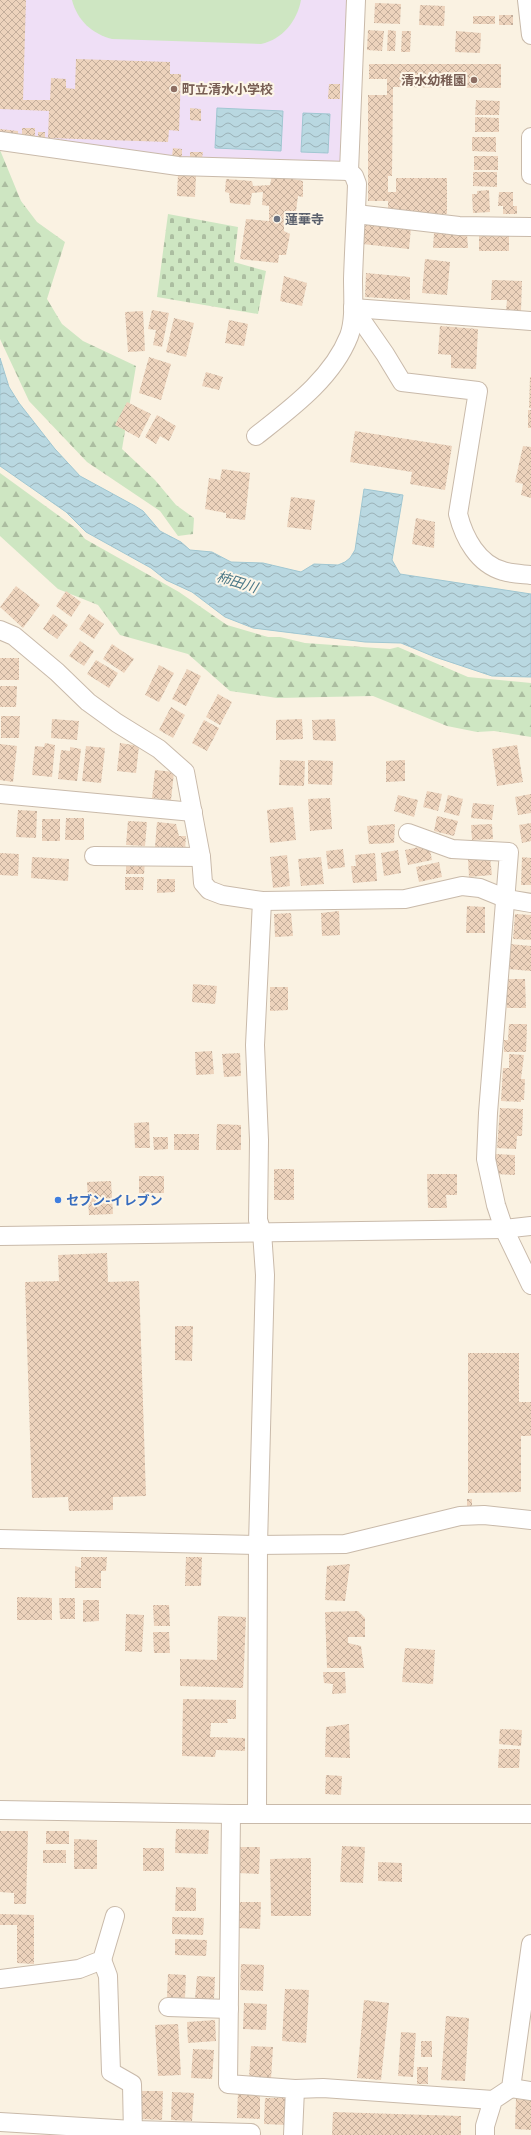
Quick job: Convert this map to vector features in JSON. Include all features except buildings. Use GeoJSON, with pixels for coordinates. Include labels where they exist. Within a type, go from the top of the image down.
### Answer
{"type":"FeatureCollection","features":[{"type":"Feature","properties":{"kind":"street"},"geometry":{"type":"LineString","coordinates":[[349,171],[356,0]]}},
{"type":"Feature","properties":{"kind":"street"},"geometry":{"type":"LineString","coordinates":[[527,0],[531,35]]}},
{"type":"Feature","properties":{"kind":"street"},"geometry":{"type":"LineString","coordinates":[[531,137],[531,175]]}},
{"type":"Feature","properties":{"kind":"street"},"geometry":{"type":"LineString","coordinates":[[0,141],[178,166],[349,171],[354,176],[357,184],[353,308],[349,336],[333,363],[313,387],[256,436]]}},
{"type":"Feature","properties":{"kind":"street"},"geometry":{"type":"LineString","coordinates":[[356,214],[459,226],[531,228]]}},
{"type":"Feature","properties":{"kind":"street"},"geometry":{"type":"LineString","coordinates":[[353,308],[531,321]]}},
{"type":"Feature","properties":{"kind":"street"},"geometry":{"type":"LineString","coordinates":[[353,308],[385,354],[402,382],[478,391],[458,514],[462,532],[473,549],[492,565],[503,571],[531,575]]}},
{"type":"Feature","properties":{"kind":"street"},"geometry":{"type":"LineString","coordinates":[[0,630],[14,636],[52,667],[88,702],[117,723],[159,749],[185,772],[200,857],[202,883],[209,890],[222,895],[262,901],[405,899],[462,886],[480,888],[507,899],[531,903]]}},
{"type":"Feature","properties":{"kind":"street"},"geometry":{"type":"LineString","coordinates":[[0,794],[193,812]]}},
{"type":"Feature","properties":{"kind":"street"},"geometry":{"type":"LineString","coordinates":[[408,833],[452,849],[509,852],[507,899],[488,1113],[486,1159],[496,1205],[504,1229],[531,1285]]}},
{"type":"Feature","properties":{"kind":"street"},"geometry":{"type":"LineString","coordinates":[[94,856],[200,857]]}},
{"type":"Feature","properties":{"kind":"street"},"geometry":{"type":"LineString","coordinates":[[258,1813],[258,1545],[265,1275],[262,1232],[258,1220],[259,1140],[255,1045],[262,901]]}},
{"type":"Feature","properties":{"kind":"street"},"geometry":{"type":"LineString","coordinates":[[0,1236],[504,1229],[531,1226]]}},
{"type":"Feature","properties":{"kind":"street"},"geometry":{"type":"LineString","coordinates":[[0,1539],[258,1545],[345,1544],[460,1516],[484,1515],[531,1520]]}},
{"type":"Feature","properties":{"kind":"street"},"geometry":{"type":"LineString","coordinates":[[0,1810],[231,1814],[531,1814]]}},
{"type":"Feature","properties":{"kind":"street"},"geometry":{"type":"LineString","coordinates":[[231,1814],[228,2084],[295,2089],[323,2088],[493,2100],[511,2088],[531,2091]]}},
{"type":"Feature","properties":{"kind":"street"},"geometry":{"type":"LineString","coordinates":[[116,1916],[102,1960],[108,1976],[111,2072],[132,2084],[133,2132]]}},
{"type":"Feature","properties":{"kind":"street"},"geometry":{"type":"LineString","coordinates":[[511,2088],[531,1948]]}},
{"type":"Feature","properties":{"kind":"street"},"geometry":{"type":"LineString","coordinates":[[0,1980],[80,1969],[102,1960]]}},
{"type":"Feature","properties":{"kind":"street"},"geometry":{"type":"LineString","coordinates":[[168,2007],[230,2009]]}},
{"type":"Feature","properties":{"kind":"street"},"geometry":{"type":"LineString","coordinates":[[293,2135],[295,2089]]}},
{"type":"Feature","properties":{"kind":"street"},"geometry":{"type":"LineString","coordinates":[[485,2135],[485,2126],[493,2100]]}},
{"type":"Feature","properties":{"kind":"street"},"geometry":{"type":"LineString","coordinates":[[0,2122],[133,2132],[251,2133]]}},
{"type":"Feature","properties":{"kind":"shaded area","name":"町立清水小学校"},"geometry":{"type":"Polygon","coordinates":[[[0,0],[351,0],[345,164],[205,160],[0,136],[0,0]]]}},
{"type":"Feature","properties":{"kind":"green space"},"geometry":{"type":"Polygon","coordinates":[[[72,0],[301,0],[296,15],[288,28],[276,38],[261,44],[112,39],[98,34],[86,25],[74,7],[72,0]]]}},
{"type":"Feature","properties":{"kind":"green space"},"geometry":{"type":"Polygon","coordinates":[[[0,150],[21,201],[37,222],[65,242],[47,299],[62,324],[83,341],[136,366],[122,449],[155,480],[176,505],[194,518],[193,534],[178,536],[160,511],[87,462],[29,401],[0,339],[0,150]]]}},
{"type":"Feature","properties":{"kind":"green space"},"geometry":{"type":"Polygon","coordinates":[[[168,214],[238,227],[234,262],[266,271],[258,314],[157,297],[168,214]]]}},
{"type":"Feature","properties":{"kind":"green space"},"geometry":{"type":"Polygon","coordinates":[[[0,473],[77,529],[85,539],[179,592],[227,625],[268,637],[280,637],[305,643],[390,649],[398,647],[468,677],[531,683],[531,737],[494,731],[477,732],[447,726],[373,696],[277,698],[230,691],[188,654],[120,635],[98,605],[58,589],[0,536],[0,473]]]}},
{"type":"Feature","properties":{"kind":"water"},"geometry":{"type":"Polygon","coordinates":[[[217,108],[283,111],[281,151],[215,148],[217,108]]]}},
{"type":"Feature","properties":{"kind":"water"},"geometry":{"type":"Polygon","coordinates":[[[303,113],[330,114],[328,153],[301,152],[303,113]]]}},
{"type":"Feature","properties":{"kind":"water","name":"柿田川"},"geometry":{"type":"Polygon","coordinates":[[[0,358],[9,387],[19,403],[55,449],[80,476],[143,511],[160,531],[181,542],[190,550],[212,552],[231,562],[263,563],[301,572],[314,564],[338,565],[350,558],[355,550],[364,489],[403,495],[392,560],[400,574],[531,594],[531,677],[492,676],[435,657],[401,643],[365,642],[253,628],[225,617],[192,592],[166,580],[151,568],[86,532],[66,512],[0,466],[0,358]]]}},
{"type":"Feature","properties":{"kind":"place","name":"清水幼稚園"},"geometry":{"type":"Point","coordinates":[474,80]}},
{"type":"Feature","properties":{"kind":"place","name":"町立清水小学校"},"geometry":{"type":"Point","coordinates":[174,89]}},
{"type":"Feature","properties":{"kind":"place","name":"蓮華寺"},"geometry":{"type":"Point","coordinates":[277,219]}},
{"type":"Feature","properties":{"kind":"place","name":"セブン-イレブン"},"geometry":{"type":"Point","coordinates":[58,1200]}}]}
